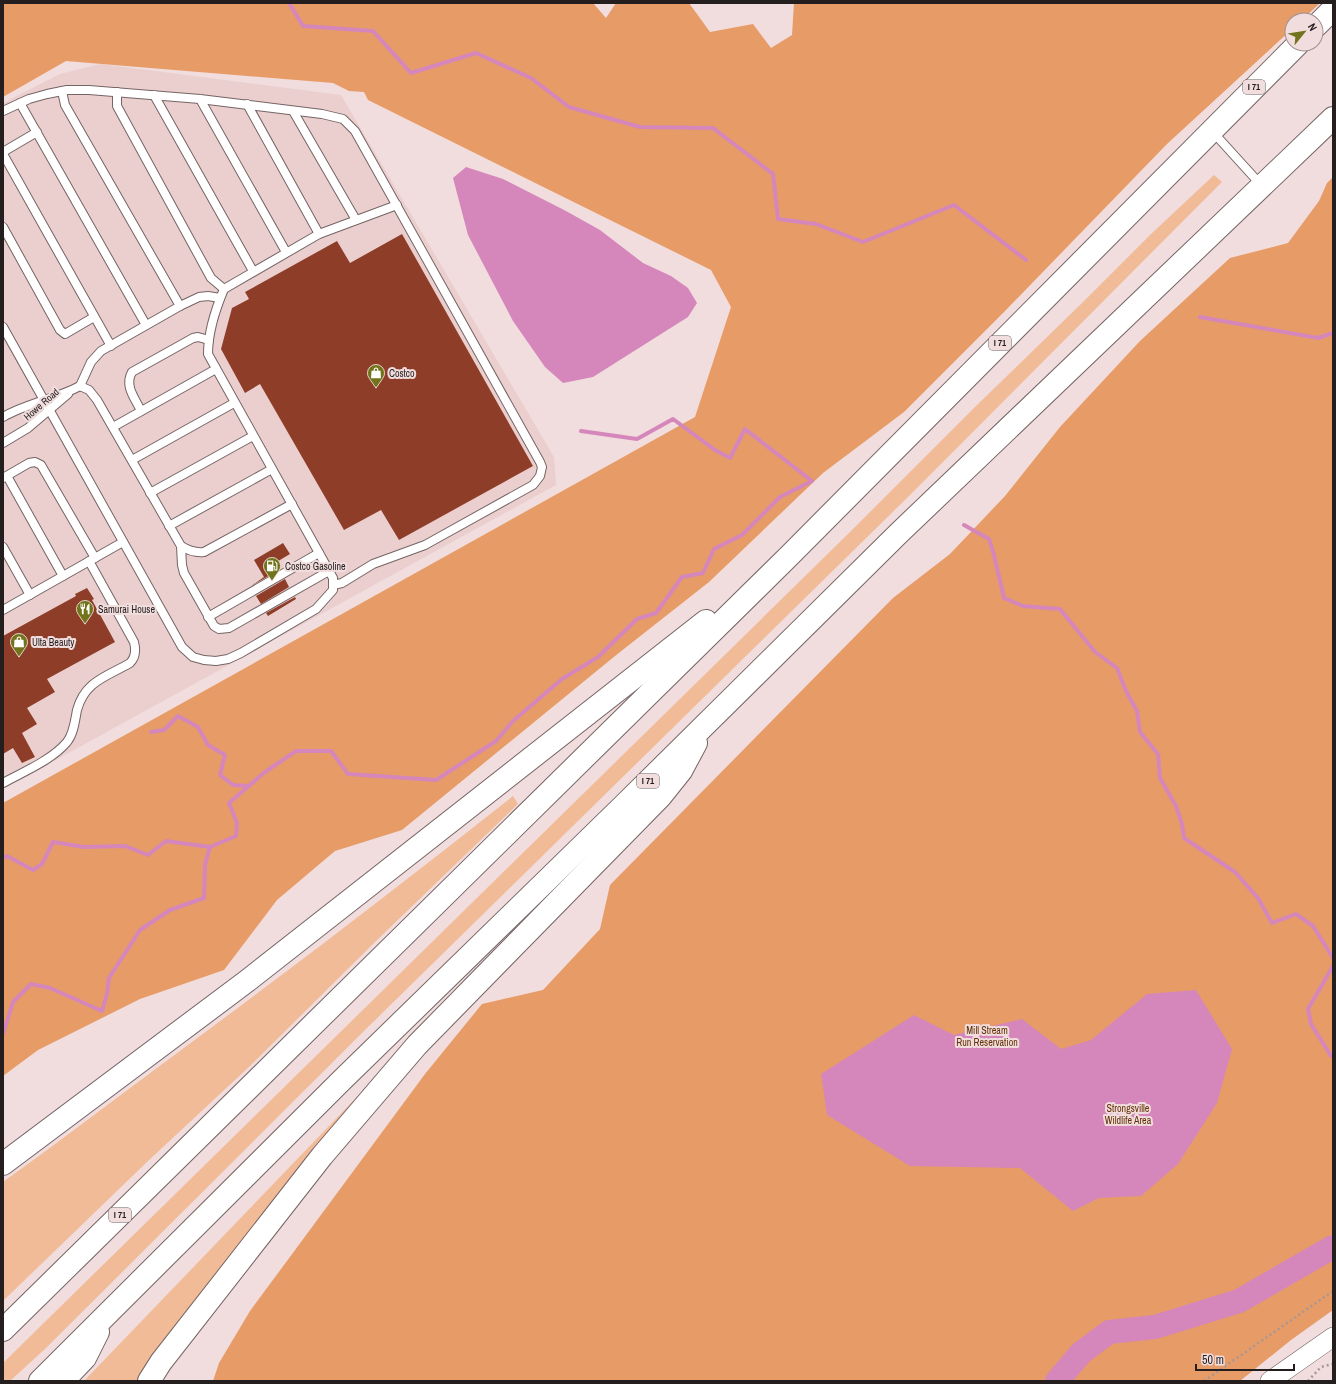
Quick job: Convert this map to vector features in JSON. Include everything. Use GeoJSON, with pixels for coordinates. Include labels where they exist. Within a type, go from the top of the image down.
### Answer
{"type":"FeatureCollection","features":[{"type":"Feature","properties":{"kind":"highway"},"geometry":{"type":"LineString","coordinates":[[1324,18],[1333,9]]}},
{"type":"Feature","properties":{"kind":"highway","name":"I 71"},"geometry":{"type":"LineString","coordinates":[[3,1330],[790,555],[1290,52]]}},
{"type":"Feature","properties":{"kind":"highway","name":"I 71"},"geometry":{"type":"LineString","coordinates":[[40,1381],[342,1080],[899,533],[1333,118]]}},
{"type":"Feature","properties":{"kind":"highway"},"geometry":{"type":"LineString","coordinates":[[3,1164],[247,981],[790,555]]}},
{"type":"Feature","properties":{"kind":"highway"},"geometry":{"type":"LineString","coordinates":[[148,1381],[161,1362],[322,1156],[417,1045],[661,796],[681,771],[708,721]]}},
{"type":"Feature","properties":{"kind":"highway"},"geometry":{"type":"LineString","coordinates":[[3,1318],[80,1255]]}},
{"type":"Feature","properties":{"kind":"highway"},"geometry":{"type":"LineString","coordinates":[[63,1381],[85,1358],[106,1316]]}},
{"type":"Feature","properties":{"kind":"street"},"geometry":{"type":"LineString","coordinates":[[1270,1381],[1333,1337]]}},
{"type":"Feature","properties":{"kind":"lane"},"geometry":{"type":"LineString","coordinates":[[3,111],[20,102],[47,94],[62,91],[89,90],[247,104],[338,117],[349,124],[355,131],[540,462],[542,472],[533,485],[425,545],[373,564],[342,583],[333,585]]}},
{"type":"Feature","properties":{"kind":"lane"},"geometry":{"type":"LineString","coordinates":[[62,91],[65,105],[180,306]]}},
{"type":"Feature","properties":{"kind":"lane"},"geometry":{"type":"LineString","coordinates":[[117,92],[116,106],[210,278],[224,289]]}},
{"type":"Feature","properties":{"kind":"lane"},"geometry":{"type":"LineString","coordinates":[[154,95],[253,271]]}},
{"type":"Feature","properties":{"kind":"lane"},"geometry":{"type":"LineString","coordinates":[[200,99],[286,252]]}},
{"type":"Feature","properties":{"kind":"lane"},"geometry":{"type":"LineString","coordinates":[[20,102],[146,325]]}},
{"type":"Feature","properties":{"kind":"lane"},"geometry":{"type":"LineString","coordinates":[[247,104],[319,234]]}},
{"type":"Feature","properties":{"kind":"lane"},"geometry":{"type":"LineString","coordinates":[[293,111],[356,220]]}},
{"type":"Feature","properties":{"kind":"lane"},"geometry":{"type":"LineString","coordinates":[[1211,130],[1262,186]]}},
{"type":"Feature","properties":{"kind":"lane"},"geometry":{"type":"LineString","coordinates":[[37,132],[3,153],[111,346]]}},
{"type":"Feature","properties":{"kind":"lane"},"geometry":{"type":"LineString","coordinates":[[3,327],[182,647],[193,657],[204,660],[216,662],[228,659],[316,609],[333,590],[333,578],[208,354],[209,340],[220,298],[224,289],[319,234],[397,205]]}},
{"type":"Feature","properties":{"kind":"lane"},"geometry":{"type":"LineString","coordinates":[[3,227],[60,330],[65,334],[94,317]]}},
{"type":"Feature","properties":{"kind":"lane"},"geometry":{"type":"LineString","coordinates":[[71,391],[80,386],[91,362],[101,351],[180,306],[199,297],[208,296],[220,298]]}},
{"type":"Feature","properties":{"kind":"lane"},"geometry":{"type":"LineString","coordinates":[[141,411],[129,386],[128,378],[132,372],[193,338],[198,336],[209,340]]}},
{"type":"Feature","properties":{"kind":"lane"},"geometry":{"type":"LineString","coordinates":[[113,427],[216,369]]}},
{"type":"Feature","properties":{"kind":"lane"},"geometry":{"type":"LineString","coordinates":[[80,386],[89,390],[97,400],[181,546],[188,551],[204,552],[292,504]]}},
{"type":"Feature","properties":{"kind":"lane","name":"Howe Road"},"geometry":{"type":"LineString","coordinates":[[3,417],[14,410],[71,391]]}},
{"type":"Feature","properties":{"kind":"lane","name":"Howe Road"},"geometry":{"type":"LineString","coordinates":[[3,442],[28,428],[71,391]]}},
{"type":"Feature","properties":{"kind":"lane"},"geometry":{"type":"LineString","coordinates":[[132,460],[234,402]]}},
{"type":"Feature","properties":{"kind":"lane"},"geometry":{"type":"LineString","coordinates":[[150,494],[253,436]]}},
{"type":"Feature","properties":{"kind":"lane"},"geometry":{"type":"LineString","coordinates":[[3,783],[57,752],[68,740],[73,729],[79,702],[84,693],[91,686],[130,663],[133,659],[136,648],[92,560],[41,465],[34,462],[29,463],[5,477],[63,576]]}},
{"type":"Feature","properties":{"kind":"lane"},"geometry":{"type":"LineString","coordinates":[[169,526],[272,469]]}},
{"type":"Feature","properties":{"kind":"lane"},"geometry":{"type":"LineString","coordinates":[[3,610],[123,542]]}},
{"type":"Feature","properties":{"kind":"lane"},"geometry":{"type":"LineString","coordinates":[[3,546],[30,595]]}},
{"type":"Feature","properties":{"kind":"lane"},"geometry":{"type":"LineString","coordinates":[[181,546],[184,573],[208,617],[214,626],[219,629],[229,628],[329,571]]}},
{"type":"Feature","properties":{"kind":"lane"},"geometry":{"type":"LineString","coordinates":[[208,617],[319,553]]}},
{"type":"Feature","properties":{"kind":"path"},"geometry":{"type":"LineString","coordinates":[[1204,1381],[1333,1291]]}},
{"type":"Feature","properties":{"kind":"path"},"geometry":{"type":"LineString","coordinates":[[1308,1381],[1321,1367],[1333,1364]]}},
{"type":"Feature","properties":{"kind":"shaded area"},"geometry":{"type":"Polygon","coordinates":[[[101,64],[341,95],[554,457],[556,485],[3,789],[3,103],[60,74],[101,64]]]}},
{"type":"Feature","properties":{"kind":"shaded area"},"geometry":{"type":"Polygon","coordinates":[[[466,167],[503,179],[600,230],[643,263],[671,276],[688,288],[697,303],[688,317],[593,377],[563,383],[545,367],[513,321],[468,235],[453,178],[466,167]]]}},
{"type":"Feature","properties":{"kind":"shaded area"},"geometry":{"type":"Polygon","coordinates":[[[1214,175],[1222,182],[908,497],[365,1030],[46,1348],[10,1381],[3,1381],[3,1363],[850,532],[1150,235],[1214,175]]]}},
{"type":"Feature","properties":{"kind":"shaded area"},"geometry":{"type":"Polygon","coordinates":[[[513,796],[518,804],[374,943],[250,1066],[148,1161],[3,1301],[3,1182],[294,965],[513,796]]]}},
{"type":"Feature","properties":{"kind":"shaded area"},"geometry":{"type":"Polygon","coordinates":[[[1196,990],[1232,1049],[1217,1103],[1178,1164],[1141,1196],[1099,1198],[1073,1211],[1020,1168],[910,1166],[827,1115],[821,1074],[914,1015],[954,1035],[1022,1019],[1061,1049],[1091,1040],[1147,994],[1196,990]]]}},
{"type":"Feature","properties":{"kind":"shaded area"},"geometry":{"type":"Polygon","coordinates":[[[379,1074],[139,1381],[84,1381],[379,1074]]]}},
{"type":"Feature","properties":{"kind":"green space"},"geometry":{"type":"Polygon","coordinates":[[[3,3],[593,3],[606,18],[616,3],[689,3],[710,32],[753,24],[771,48],[792,35],[794,3],[1320,3],[1310,12],[1284,12],[1284,36],[1167,144],[1005,311],[904,412],[823,473],[709,582],[615,656],[402,830],[335,851],[277,900],[224,970],[140,999],[38,1050],[3,1076],[3,803],[695,417],[731,307],[711,270],[368,100],[364,92],[349,91],[333,83],[66,61],[3,97],[3,3]]]}},
{"type":"Feature","properties":{"kind":"green space","name":"Mill Stream Run Reservation"},"geometry":{"type":"Polygon","coordinates":[[[1333,177],[1333,1310],[1291,1340],[1240,1381],[213,1381],[219,1363],[250,1311],[425,1074],[482,1004],[543,990],[600,929],[610,885],[893,598],[950,554],[1005,496],[1060,427],[1140,341],[1230,258],[1288,243],[1319,201],[1327,183],[1333,177]]]}},
{"type":"Feature","properties":{"kind":"building","name":"Costco"},"geometry":{"type":"Polygon","coordinates":[[[402,234],[533,466],[399,540],[381,510],[344,530],[260,384],[245,393],[221,349],[232,308],[249,299],[245,292],[337,241],[350,263],[402,234]]]}},
{"type":"Feature","properties":{"kind":"building"},"geometry":{"type":"Polygon","coordinates":[[[283,543],[290,554],[275,563],[279,570],[251,586],[264,577],[254,560],[283,543]]]}},
{"type":"Feature","properties":{"kind":"building"},"geometry":{"type":"Polygon","coordinates":[[[285,579],[289,587],[261,604],[256,596],[285,579]]]}},
{"type":"Feature","properties":{"kind":"building"},"geometry":{"type":"Polygon","coordinates":[[[87,588],[115,642],[47,679],[55,692],[27,708],[37,724],[22,733],[35,757],[22,763],[13,748],[3,754],[3,636],[76,596],[75,594],[87,588]]]}},
{"type":"Feature","properties":{"kind":"building"},"geometry":{"type":"Polygon","coordinates":[[[295,597],[296,599],[268,616],[266,613],[295,597]]]}},
{"type":"Feature","properties":{"kind":"waterway"},"geometry":{"type":"LineString","coordinates":[[289,3],[303,26],[373,31],[411,73],[476,53],[531,78],[569,107],[640,127],[713,128],[773,174],[778,219],[816,224],[863,242],[954,205],[1026,260]]}},
{"type":"Feature","properties":{"kind":"waterway"},"geometry":{"type":"LineString","coordinates":[[1200,317],[1318,338],[1333,333]]}},
{"type":"Feature","properties":{"kind":"waterway"},"geometry":{"type":"LineString","coordinates":[[3,1034],[13,1002],[31,984],[50,988],[102,1011],[107,994],[109,978],[140,930],[170,910],[204,898],[205,865],[210,847],[236,836],[237,823],[229,803],[265,772],[296,751],[331,751],[348,774],[436,780],[496,741],[513,721],[562,679],[598,657],[637,619],[656,613],[682,577],[703,573],[714,549],[742,535],[780,497],[812,481],[745,429],[730,458],[715,450],[673,419],[637,439],[581,431]]}},
{"type":"Feature","properties":{"kind":"waterway"},"geometry":{"type":"LineString","coordinates":[[964,525],[989,539],[1004,598],[1023,606],[1060,609],[1095,652],[1117,668],[1126,691],[1137,711],[1140,732],[1158,754],[1160,778],[1176,806],[1182,824],[1184,838],[1235,872],[1258,898],[1272,923],[1296,914],[1313,926],[1333,958]]}},
{"type":"Feature","properties":{"kind":"waterway"},"geometry":{"type":"LineString","coordinates":[[151,732],[164,730],[178,716],[198,727],[208,745],[225,755],[220,775],[233,785],[249,786]]}},
{"type":"Feature","properties":{"kind":"waterway"},"geometry":{"type":"LineString","coordinates":[[3,858],[7,856],[33,870],[42,864],[53,842],[84,847],[125,846],[148,855],[166,841],[210,847]]}},
{"type":"Feature","properties":{"kind":"waterway"},"geometry":{"type":"LineString","coordinates":[[1333,966],[1308,1009],[1311,1024],[1331,1056],[1333,1056]]}},
{"type":"Feature","properties":{"kind":"waterway"},"geometry":{"type":"LineString","coordinates":[[1057,1381],[1081,1353],[1109,1332],[1155,1327],[1239,1301],[1333,1247]]}},
{"type":"Feature","properties":{"kind":"place","name":"Costco"},"geometry":{"type":"Point","coordinates":[376,388]}},
{"type":"Feature","properties":{"kind":"place","name":"Costco Gasoline"},"geometry":{"type":"Point","coordinates":[272,581]}},
{"type":"Feature","properties":{"kind":"place","name":"Samurai House"},"geometry":{"type":"Point","coordinates":[85,624]}},
{"type":"Feature","properties":{"kind":"place","name":"Ulta Beauty"},"geometry":{"type":"Point","coordinates":[19,657]}},
{"type":"Feature","properties":{"kind":"park label","name":"Strongsville Wildlife Area"},"geometry":{"type":"Point","coordinates":[1128,1114]}}]}
